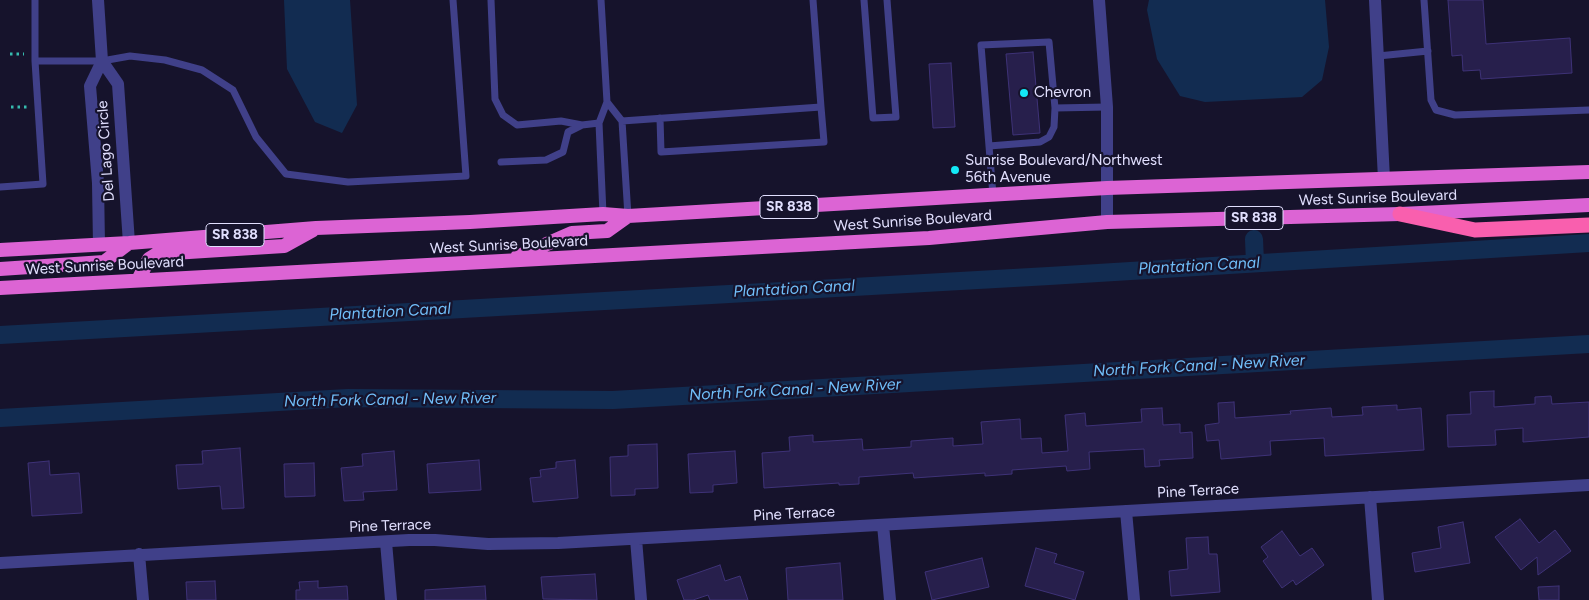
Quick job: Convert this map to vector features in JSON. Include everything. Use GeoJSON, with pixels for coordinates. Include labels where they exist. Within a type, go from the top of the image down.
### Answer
{"type":"FeatureCollection","features":[{"type":"Feature","properties":{"kind":"highway","name":"West Sunrise Boulevard"},"geometry":{"type":"LineString","coordinates":[[0,250],[129,243],[316,228],[470,222],[603,214],[628,216],[1108,188],[1589,172]]}},
{"type":"Feature","properties":{"kind":"highway","name":"West Sunrise Boulevard"},"geometry":{"type":"LineString","coordinates":[[0,288],[929,238],[1108,222],[1400,214],[1589,206]]}},
{"type":"Feature","properties":{"kind":"highway"},"geometry":{"type":"LineString","coordinates":[[1400,214],[1475,230],[1589,225]]}},
{"type":"Feature","properties":{"kind":"highway"},"geometry":{"type":"LineString","coordinates":[[507,262],[572,233],[607,231],[628,216]]}},
{"type":"Feature","properties":{"kind":"highway"},"geometry":{"type":"LineString","coordinates":[[138,280],[149,259],[157,254],[284,246],[316,228]]}},
{"type":"Feature","properties":{"kind":"highway"},"geometry":{"type":"LineString","coordinates":[[0,269],[104,262],[129,243]]}},
{"type":"Feature","properties":{"kind":"street","name":"Del Lago Circle"},"geometry":{"type":"LineString","coordinates":[[98,0],[102,61],[90,86],[98,183],[99,245]]}},
{"type":"Feature","properties":{"kind":"street"},"geometry":{"type":"LineString","coordinates":[[1099,0],[1107,107],[1108,222]]}},
{"type":"Feature","properties":{"kind":"street"},"geometry":{"type":"LineString","coordinates":[[1375,0],[1384,179]]}},
{"type":"Feature","properties":{"kind":"street","name":"Del Lago Circle"},"geometry":{"type":"LineString","coordinates":[[102,61],[118,84],[129,243]]}},
{"type":"Feature","properties":{"kind":"street","name":"Pine Terrace"},"geometry":{"type":"LineString","coordinates":[[0,563],[139,554],[435,540],[512,545],[636,539],[1589,485]]}},
{"type":"Feature","properties":{"kind":"street"},"geometry":{"type":"LineString","coordinates":[[1370,498],[1378,600]]}},
{"type":"Feature","properties":{"kind":"street"},"geometry":{"type":"LineString","coordinates":[[1126,511],[1134,600]]}},
{"type":"Feature","properties":{"kind":"street"},"geometry":{"type":"LineString","coordinates":[[884,525],[890,600]]}},
{"type":"Feature","properties":{"kind":"street"},"geometry":{"type":"LineString","coordinates":[[636,539],[641,600]]}},
{"type":"Feature","properties":{"kind":"street"},"geometry":{"type":"LineString","coordinates":[[386,542],[391,600]]}},
{"type":"Feature","properties":{"kind":"street"},"geometry":{"type":"LineString","coordinates":[[139,554],[143,600]]}},
{"type":"Feature","properties":{"kind":"lane"},"geometry":{"type":"LineString","coordinates":[[0,187],[43,184],[35,61],[35,0]]}},
{"type":"Feature","properties":{"kind":"lane"},"geometry":{"type":"LineString","coordinates":[[35,61],[102,61],[130,56],[165,60],[202,70],[233,90],[256,137],[286,174],[348,182],[466,176],[453,0]]}},
{"type":"Feature","properties":{"kind":"lane"},"geometry":{"type":"LineString","coordinates":[[491,0],[495,99],[503,114],[517,125],[561,122],[582,125],[599,123]]}},
{"type":"Feature","properties":{"kind":"lane"},"geometry":{"type":"LineString","coordinates":[[601,0],[607,102],[599,123],[603,214]]}},
{"type":"Feature","properties":{"kind":"lane"},"geometry":{"type":"LineString","coordinates":[[660,118],[662,152],[824,142],[813,0]]}},
{"type":"Feature","properties":{"kind":"lane"},"geometry":{"type":"LineString","coordinates":[[864,0],[873,118],[896,117],[887,0]]}},
{"type":"Feature","properties":{"kind":"lane"},"geometry":{"type":"LineString","coordinates":[[1424,0],[1431,100],[1436,110],[1455,115],[1589,110]]}},
{"type":"Feature","properties":{"kind":"lane"},"geometry":{"type":"LineString","coordinates":[[989,146],[1040,142],[1049,137],[1054,127],[1055,108],[1049,42],[981,45],[989,146],[993,195]]}},
{"type":"Feature","properties":{"kind":"lane"},"geometry":{"type":"LineString","coordinates":[[1378,56],[1428,51]]}},
{"type":"Feature","properties":{"kind":"lane"},"geometry":{"type":"LineString","coordinates":[[607,102],[622,121],[628,216]]}},
{"type":"Feature","properties":{"kind":"lane"},"geometry":{"type":"LineString","coordinates":[[622,121],[821,107]]}},
{"type":"Feature","properties":{"kind":"lane"},"geometry":{"type":"LineString","coordinates":[[1055,108],[1107,107]]}},
{"type":"Feature","properties":{"kind":"lane"},"geometry":{"type":"LineString","coordinates":[[501,162],[546,160],[563,152],[568,132],[582,125]]}},
{"type":"Feature","properties":{"kind":"path"},"geometry":{"type":"LineString","coordinates":[[10,54],[27,54]]}},
{"type":"Feature","properties":{"kind":"path"},"geometry":{"type":"LineString","coordinates":[[11,107],[29,107]]}},
{"type":"Feature","properties":{"kind":"water"},"geometry":{"type":"Polygon","coordinates":[[[284,0],[350,0],[357,105],[342,133],[315,122],[287,69],[284,0]]]}},
{"type":"Feature","properties":{"kind":"water"},"geometry":{"type":"Polygon","coordinates":[[[1149,0],[1325,0],[1329,47],[1322,80],[1302,97],[1205,102],[1180,96],[1157,59],[1147,10],[1149,0]]]}},
{"type":"Feature","properties":{"kind":"building"},"geometry":{"type":"Polygon","coordinates":[[[1448,0],[1483,0],[1486,44],[1570,38],[1572,73],[1481,79],[1480,70],[1463,71],[1462,55],[1452,56],[1448,0]]]}},
{"type":"Feature","properties":{"kind":"building"},"geometry":{"type":"Polygon","coordinates":[[[1033,52],[1040,133],[1013,135],[1006,54],[1033,52]]]}},
{"type":"Feature","properties":{"kind":"building"},"geometry":{"type":"Polygon","coordinates":[[[951,63],[955,127],[933,128],[929,64],[951,63]]]}},
{"type":"Feature","properties":{"kind":"building"},"geometry":{"type":"Polygon","coordinates":[[[1494,391],[1494,407],[1535,404],[1535,397],[1551,396],[1552,404],[1589,402],[1589,437],[1523,442],[1523,428],[1495,430],[1496,445],[1448,447],[1447,415],[1471,414],[1470,392],[1494,391]]]}},
{"type":"Feature","properties":{"kind":"building"},"geometry":{"type":"Polygon","coordinates":[[[1234,402],[1235,418],[1291,414],[1290,411],[1331,408],[1332,417],[1363,415],[1362,407],[1397,405],[1397,410],[1421,408],[1424,450],[1325,456],[1324,438],[1270,441],[1271,455],[1221,459],[1219,440],[1207,441],[1205,425],[1219,423],[1218,403],[1234,402]]]}},
{"type":"Feature","properties":{"kind":"building"},"geometry":{"type":"Polygon","coordinates":[[[1162,408],[1163,425],[1180,424],[1180,433],[1192,432],[1193,458],[1159,460],[1160,466],[1145,467],[1144,449],[1089,452],[1090,469],[1067,471],[1066,466],[1012,470],[1012,474],[985,476],[985,473],[914,478],[913,473],[859,477],[859,484],[839,485],[839,483],[764,488],[762,453],[790,451],[789,437],[813,435],[813,442],[862,439],[863,450],[911,447],[911,441],[953,438],[953,446],[983,444],[981,422],[1020,419],[1021,439],[1041,438],[1042,453],[1068,451],[1065,415],[1085,413],[1086,426],[1142,422],[1141,409],[1162,408]]]}},
{"type":"Feature","properties":{"kind":"building"},"geometry":{"type":"Polygon","coordinates":[[[657,444],[658,488],[635,489],[635,495],[611,496],[610,457],[628,456],[628,445],[657,444]]]}},
{"type":"Feature","properties":{"kind":"building"},"geometry":{"type":"Polygon","coordinates":[[[240,448],[244,508],[222,509],[220,486],[178,489],[176,465],[203,464],[202,451],[240,448]]]}},
{"type":"Feature","properties":{"kind":"building"},"geometry":{"type":"Polygon","coordinates":[[[394,451],[397,490],[363,492],[364,500],[344,501],[341,468],[363,466],[362,454],[394,451]]]}},
{"type":"Feature","properties":{"kind":"building"},"geometry":{"type":"Polygon","coordinates":[[[735,451],[737,483],[713,485],[713,492],[690,493],[688,454],[735,451]]]}},
{"type":"Feature","properties":{"kind":"building"},"geometry":{"type":"Polygon","coordinates":[[[479,460],[481,490],[429,493],[427,464],[479,460]]]}},
{"type":"Feature","properties":{"kind":"building"},"geometry":{"type":"Polygon","coordinates":[[[575,460],[578,498],[533,502],[530,478],[541,477],[540,470],[556,468],[556,462],[575,460]]]}},
{"type":"Feature","properties":{"kind":"building"},"geometry":{"type":"Polygon","coordinates":[[[49,461],[50,475],[79,473],[82,513],[32,516],[28,463],[49,461]]]}},
{"type":"Feature","properties":{"kind":"building"},"geometry":{"type":"Polygon","coordinates":[[[314,463],[315,496],[285,497],[284,464],[314,463]]]}},
{"type":"Feature","properties":{"kind":"building"},"geometry":{"type":"Polygon","coordinates":[[[1520,519],[1539,543],[1555,530],[1571,551],[1538,575],[1537,557],[1521,570],[1495,537],[1520,519]]]}},
{"type":"Feature","properties":{"kind":"building"},"geometry":{"type":"Polygon","coordinates":[[[1463,522],[1470,563],[1415,572],[1412,553],[1441,548],[1438,527],[1463,522]]]}},
{"type":"Feature","properties":{"kind":"building"},"geometry":{"type":"Polygon","coordinates":[[[1282,531],[1300,556],[1312,548],[1324,565],[1296,585],[1293,580],[1282,588],[1263,561],[1268,557],[1261,547],[1282,531]]]}},
{"type":"Feature","properties":{"kind":"building"},"geometry":{"type":"Polygon","coordinates":[[[1208,537],[1209,554],[1217,554],[1220,592],[1171,596],[1169,571],[1188,569],[1186,538],[1208,537]]]}},
{"type":"Feature","properties":{"kind":"building"},"geometry":{"type":"Polygon","coordinates":[[[1036,548],[1057,554],[1054,563],[1084,572],[1075,600],[1025,586],[1036,548]]]}},
{"type":"Feature","properties":{"kind":"building"},"geometry":{"type":"Polygon","coordinates":[[[982,558],[989,587],[932,600],[925,572],[982,558]]]}},
{"type":"Feature","properties":{"kind":"building"},"geometry":{"type":"Polygon","coordinates":[[[840,563],[843,600],[788,600],[786,568],[840,563]]]}},
{"type":"Feature","properties":{"kind":"building"},"geometry":{"type":"Polygon","coordinates":[[[720,565],[725,581],[740,576],[748,600],[710,600],[708,595],[693,600],[684,600],[677,580],[720,565]]]}},
{"type":"Feature","properties":{"kind":"building"},"geometry":{"type":"Polygon","coordinates":[[[595,574],[597,600],[543,599],[541,577],[595,574]]]}},
{"type":"Feature","properties":{"kind":"building"},"geometry":{"type":"Polygon","coordinates":[[[215,581],[216,600],[187,600],[186,582],[215,581]]]}},
{"type":"Feature","properties":{"kind":"building"},"geometry":{"type":"Polygon","coordinates":[[[318,581],[318,588],[347,586],[348,600],[296,600],[296,590],[300,590],[299,582],[318,581]]]}},
{"type":"Feature","properties":{"kind":"building"},"geometry":{"type":"Polygon","coordinates":[[[485,586],[486,600],[425,600],[425,590],[485,586]]]}},
{"type":"Feature","properties":{"kind":"building"},"geometry":{"type":"Polygon","coordinates":[[[1559,586],[1559,600],[1539,600],[1538,587],[1559,586]]]}},
{"type":"Feature","properties":{"kind":"waterway"},"geometry":{"type":"LineString","coordinates":[[1254,239],[1255,263]]}},
{"type":"Feature","properties":{"kind":"waterway","name":"Plantation Canal"},"geometry":{"type":"LineString","coordinates":[[0,335],[1049,276],[1589,243]]}},
{"type":"Feature","properties":{"kind":"waterway","name":"North Fork Canal - New River"},"geometry":{"type":"LineString","coordinates":[[0,418],[348,398],[613,400],[1589,344]]}},
{"type":"Feature","properties":{"kind":"place","name":"Chevron"},"geometry":{"type":"Point","coordinates":[1024,93]}},
{"type":"Feature","properties":{"kind":"place","name":"Sunrise Boulevard/Northwest 56th Avenue"},"geometry":{"type":"Point","coordinates":[955,170]}}]}
